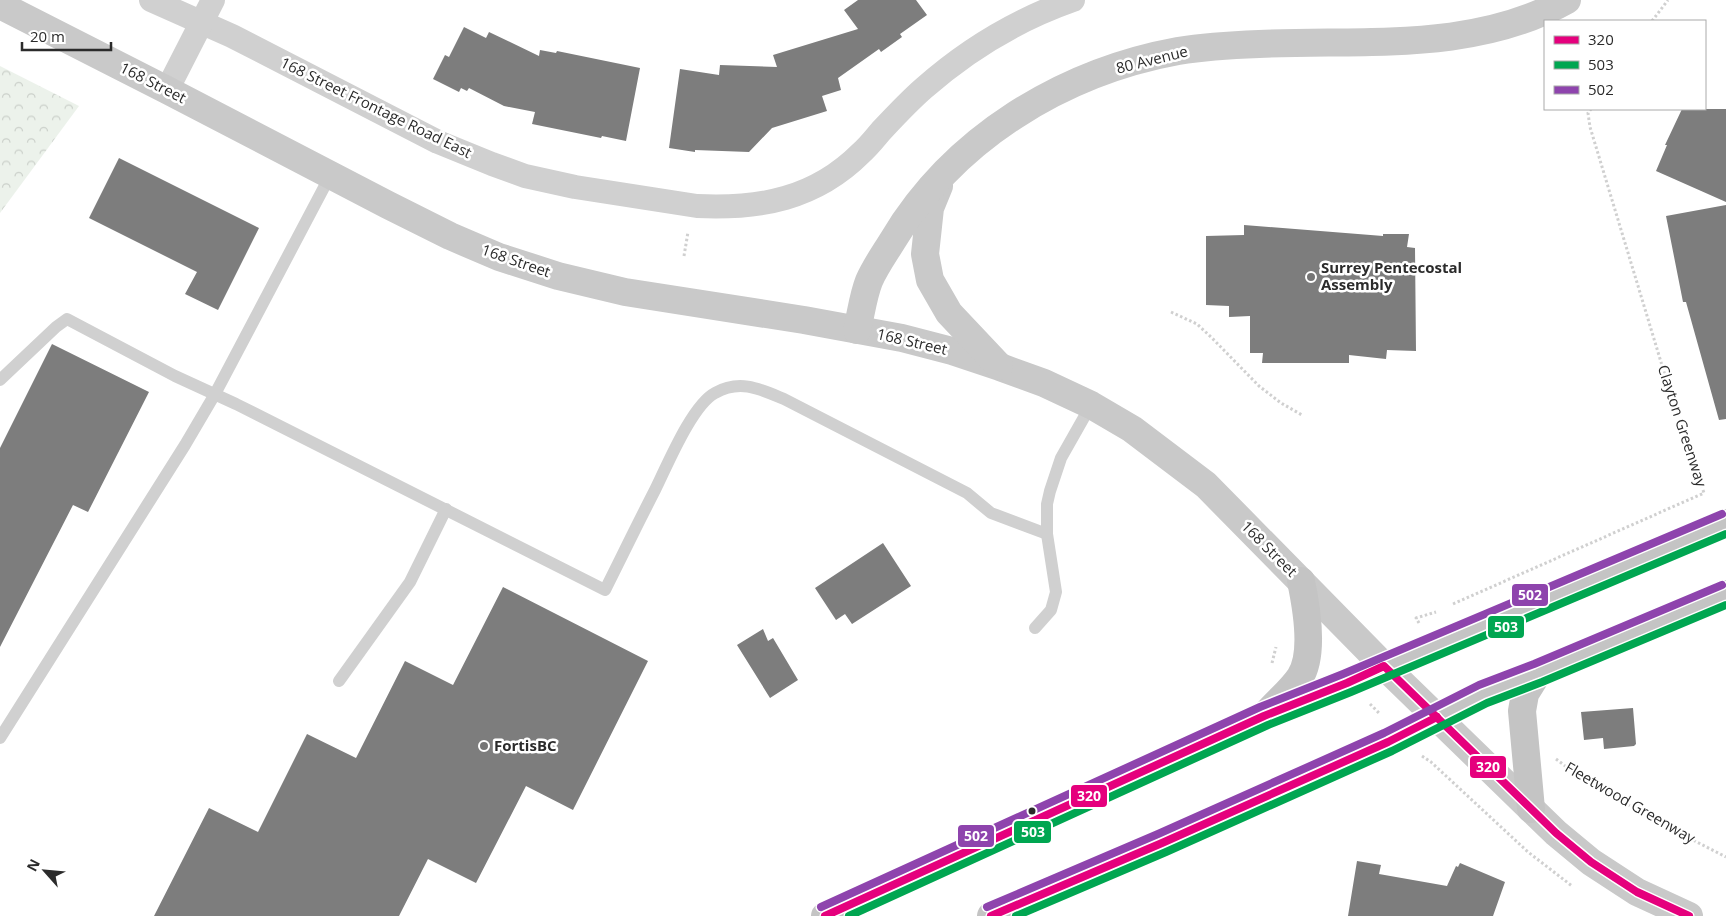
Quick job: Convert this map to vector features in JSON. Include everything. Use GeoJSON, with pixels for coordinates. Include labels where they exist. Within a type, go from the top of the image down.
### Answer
{"type":"FeatureCollection","features":[{"type":"Feature","properties":{"kind":"main road","name":"80 Avenue"},"geometry":{"type":"LineString","coordinates":[[857,330],[870,280],[908,216],[946,171],[986,135],[1029,106],[1080,81],[1133,63],[1179,51],[1258,44],[1380,42],[1452,36],[1510,24],[1545,11],[1567,0]]}},
{"type":"Feature","properties":{"kind":"main road","name":"168 Street"},"geometry":{"type":"LineString","coordinates":[[0,5],[330,176],[474,246],[558,276],[625,292],[804,320],[902,338],[952,351],[1000,367],[1044,383],[1090,404],[1132,429],[1206,485],[1384,666],[1556,833],[1592,862],[1637,892],[1689,916]]}},
{"type":"Feature","properties":{"kind":"main road"},"geometry":{"type":"LineString","coordinates":[[946,171],[930,208],[925,254],[930,280],[950,313],[1000,367]]}},
{"type":"Feature","properties":{"kind":"main road"},"geometry":{"type":"LineString","coordinates":[[825,916],[1264,716],[1347,683],[1726,523]]}},
{"type":"Feature","properties":{"kind":"main road"},"geometry":{"type":"LineString","coordinates":[[1264,716],[1301,676],[1307,654],[1308,618],[1301,580]]}},
{"type":"Feature","properties":{"kind":"main road"},"geometry":{"type":"LineString","coordinates":[[991,916],[1162,844],[1403,734],[1482,694],[1538,673],[1726,594]]}},
{"type":"Feature","properties":{"kind":"main road"},"geometry":{"type":"LineString","coordinates":[[1531,809],[1522,711],[1525,694],[1538,673]]}},
{"type":"Feature","properties":{"kind":"street","name":"168 Street Frontage Road East"},"geometry":{"type":"LineString","coordinates":[[151,0],[232,36],[438,142],[531,178],[575,187],[697,206],[716,207],[773,202],[818,185],[852,162],[923,89],[968,54],[1026,20],[1073,0]]}},
{"type":"Feature","properties":{"kind":"street"},"geometry":{"type":"LineString","coordinates":[[167,90],[213,0]]}},
{"type":"Feature","properties":{"kind":"lane"},"geometry":{"type":"LineString","coordinates":[[0,738],[185,445],[215,394],[330,176]]}},
{"type":"Feature","properties":{"kind":"lane"},"geometry":{"type":"LineString","coordinates":[[0,380],[67,319],[175,376],[215,394],[605,590],[685,430],[701,404],[714,393],[741,385],[755,387],[784,399],[967,493],[991,514],[1047,534]]}},
{"type":"Feature","properties":{"kind":"lane"},"geometry":{"type":"LineString","coordinates":[[1035,628],[1051,610],[1056,592],[1047,534],[1047,504],[1052,480],[1061,458],[1090,404]]}},
{"type":"Feature","properties":{"kind":"lane"},"geometry":{"type":"LineString","coordinates":[[339,681],[410,582],[446,509]]}},
{"type":"Feature","properties":{"kind":"path"},"geometry":{"type":"LineString","coordinates":[[1653,20],[1668,0]]}},
{"type":"Feature","properties":{"kind":"path","name":"Clayton Greenway"},"geometry":{"type":"LineString","coordinates":[[1448,606],[1704,493],[1680,425],[1590,126],[1588,113],[1590,110]]}},
{"type":"Feature","properties":{"kind":"path"},"geometry":{"type":"LineString","coordinates":[[684,256],[688,230]]}},
{"type":"Feature","properties":{"kind":"path"},"geometry":{"type":"LineString","coordinates":[[1171,312],[1196,324],[1259,386],[1281,403],[1302,415]]}},
{"type":"Feature","properties":{"kind":"path"},"geometry":{"type":"LineString","coordinates":[[1420,625],[1416,618],[1440,610]]}},
{"type":"Feature","properties":{"kind":"path"},"geometry":{"type":"LineString","coordinates":[[1347,683],[1403,734]]}},
{"type":"Feature","properties":{"kind":"path","name":"Fleetwood Greenway"},"geometry":{"type":"LineString","coordinates":[[1551,752],[1556,760],[1573,772],[1652,819],[1726,857]]}},
{"type":"Feature","properties":{"kind":"green space"},"geometry":{"type":"Polygon","coordinates":[[[0,66],[79,106],[0,213],[0,66]]]}},
{"type":"Feature","properties":{"kind":"building"},"geometry":{"type":"Polygon","coordinates":[[[858,0],[916,0],[927,15],[900,34],[902,37],[881,52],[879,49],[838,78],[841,90],[822,96],[827,111],[772,128],[749,152],[695,150],[695,152],[669,148],[680,69],[719,75],[720,65],[777,67],[773,55],[858,29],[844,10],[858,0]]]}},
{"type":"Feature","properties":{"kind":"building"},"geometry":{"type":"Polygon","coordinates":[[[464,27],[486,38],[489,32],[539,56],[540,50],[556,53],[557,51],[640,68],[626,141],[532,124],[535,112],[504,106],[469,88],[467,91],[461,88],[459,92],[433,79],[445,55],[449,57],[464,27]]]}},
{"type":"Feature","properties":{"kind":"building"},"geometry":{"type":"Polygon","coordinates":[[[1726,109],[1726,202],[1656,171],[1667,145],[1665,145],[1682,110],[1726,109]]]}},
{"type":"Feature","properties":{"kind":"building"},"geometry":{"type":"Polygon","coordinates":[[[119,158],[259,228],[218,310],[185,294],[197,272],[89,218],[119,158]]]}},
{"type":"Feature","properties":{"kind":"building"},"geometry":{"type":"Polygon","coordinates":[[[1726,205],[1726,419],[1719,420],[1686,302],[1683,302],[1666,216],[1726,205]]]}},
{"type":"Feature","properties":{"kind":"building","name":"Surrey Pentecostal Assembly"},"geometry":{"type":"Polygon","coordinates":[[[1244,225],[1383,236],[1383,234],[1409,234],[1407,247],[1415,248],[1416,351],[1387,350],[1386,359],[1349,355],[1349,363],[1262,363],[1263,353],[1250,353],[1250,316],[1229,317],[1229,306],[1206,305],[1206,236],[1244,235],[1244,225]]]}},
{"type":"Feature","properties":{"kind":"building"},"geometry":{"type":"Polygon","coordinates":[[[52,344],[149,392],[88,512],[73,505],[0,647],[0,448],[52,344]]]}},
{"type":"Feature","properties":{"kind":"building"},"geometry":{"type":"Polygon","coordinates":[[[883,543],[911,586],[852,624],[845,614],[836,620],[815,588],[883,543]]]}},
{"type":"Feature","properties":{"kind":"building","name":"FortisBC"},"geometry":{"type":"Polygon","coordinates":[[[503,587],[648,661],[573,810],[526,786],[476,883],[428,859],[399,916],[154,916],[209,808],[258,832],[307,734],[356,758],[405,661],[453,685],[503,587]]]}},
{"type":"Feature","properties":{"kind":"building"},"geometry":{"type":"Polygon","coordinates":[[[763,629],[768,641],[773,638],[798,680],[770,698],[737,645],[763,629]]]}},
{"type":"Feature","properties":{"kind":"building"},"geometry":{"type":"Polygon","coordinates":[[[1633,708],[1636,744],[1634,746],[1604,749],[1603,738],[1584,740],[1581,712],[1633,708]]]}},
{"type":"Feature","properties":{"kind":"building"},"geometry":{"type":"Polygon","coordinates":[[[1357,861],[1381,865],[1379,874],[1447,886],[1456,866],[1458,867],[1460,863],[1505,882],[1493,916],[1348,916],[1357,861]]]}},
{"type":"Feature","properties":{"kind":"transit line","name":"502"},"geometry":{"type":"LineString","coordinates":[[821,907],[1260,707],[1343,674],[1722,514]]}},
{"type":"Feature","properties":{"kind":"transit line","name":"503"},"geometry":{"type":"LineString","coordinates":[[849,916],[1268,725],[1726,534]]}},
{"type":"Feature","properties":{"kind":"transit line","name":"502"},"geometry":{"type":"LineString","coordinates":[[987,907],[1158,834],[1384,733],[1479,685],[1534,664],[1722,585]]}},
{"type":"Feature","properties":{"kind":"transit line","name":"503"},"geometry":{"type":"LineString","coordinates":[[1016,916],[1166,852],[1392,751],[1487,703],[1726,605]]}},
{"type":"Feature","properties":{"kind":"transit line","name":"320"},"geometry":{"type":"LineString","coordinates":[[825,916],[1264,716],[1384,666],[1556,833],[1591,862],[1637,892],[1689,916]]}},
{"type":"Feature","properties":{"kind":"transit line","name":"320"},"geometry":{"type":"LineString","coordinates":[[991,916],[1162,843],[1388,742],[1437,717]]}},
{"type":"Feature","properties":{"kind":"place","name":"Surrey Pentecostal Assembly"},"geometry":{"type":"Point","coordinates":[1311,277]}},
{"type":"Feature","properties":{"kind":"place","name":"FortisBC"},"geometry":{"type":"Point","coordinates":[484,746]}}]}
